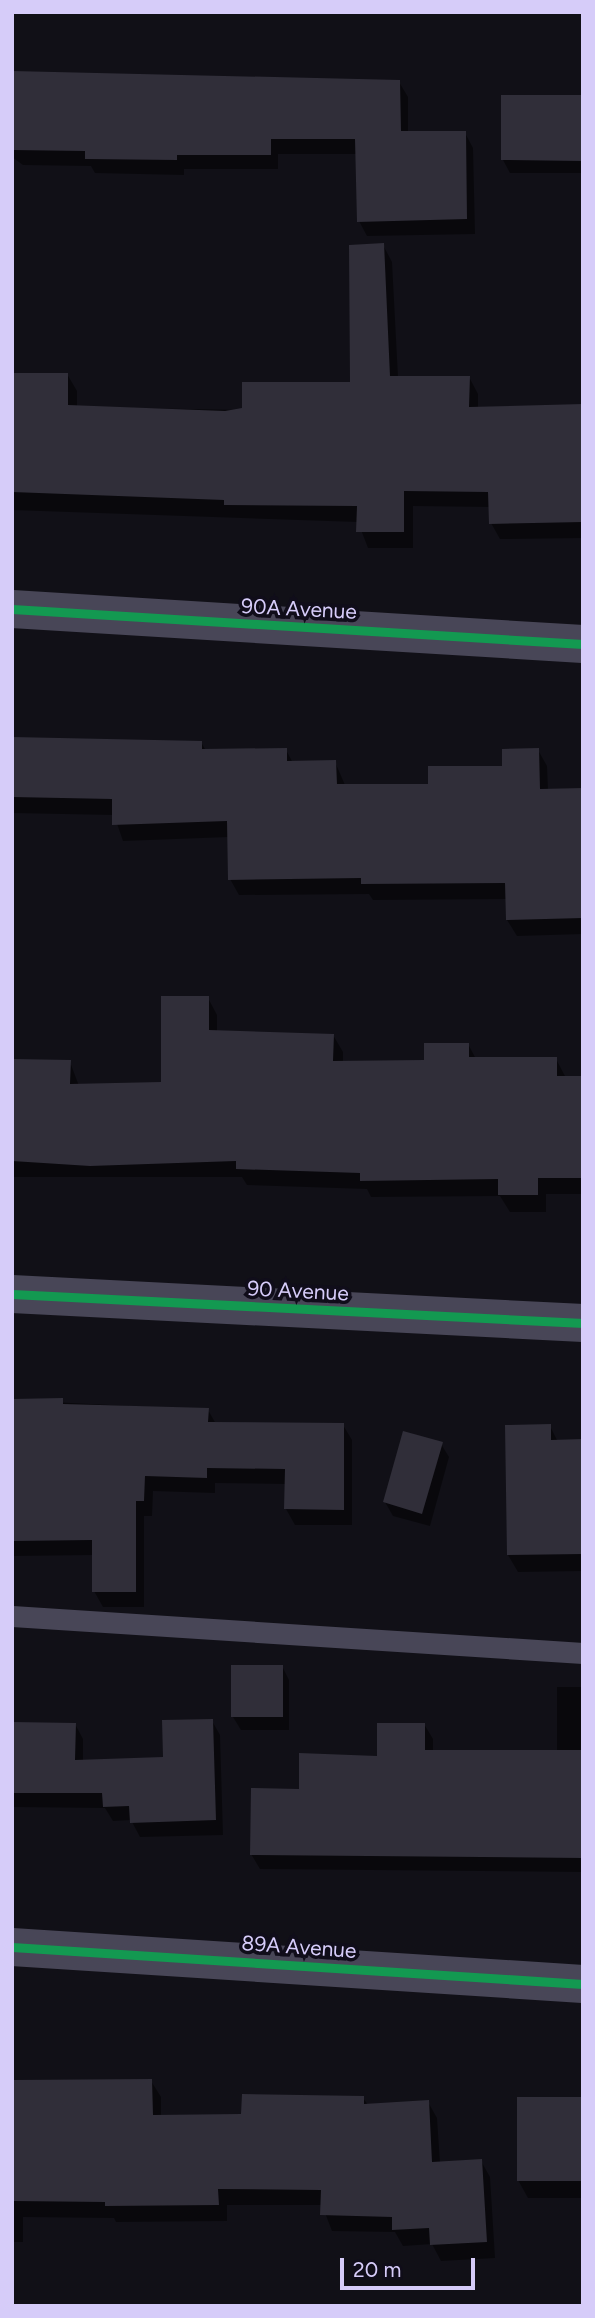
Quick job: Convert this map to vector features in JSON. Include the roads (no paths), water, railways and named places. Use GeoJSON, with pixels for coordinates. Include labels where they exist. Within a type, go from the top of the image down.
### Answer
{"type":"FeatureCollection","features":[{"type":"Feature","properties":{"kind":"street","name":"90A Avenue"},"geometry":{"type":"LineString","coordinates":[[12,609],[583,644]]}},
{"type":"Feature","properties":{"kind":"street","name":"90 Avenue"},"geometry":{"type":"LineString","coordinates":[[12,1294],[583,1323]]}},
{"type":"Feature","properties":{"kind":"street","name":"89A Avenue"},"geometry":{"type":"LineString","coordinates":[[12,1947],[583,1984]]}},
{"type":"Feature","properties":{"kind":"lane"},"geometry":{"type":"LineString","coordinates":[[12,1616],[583,1653]]}}]}
